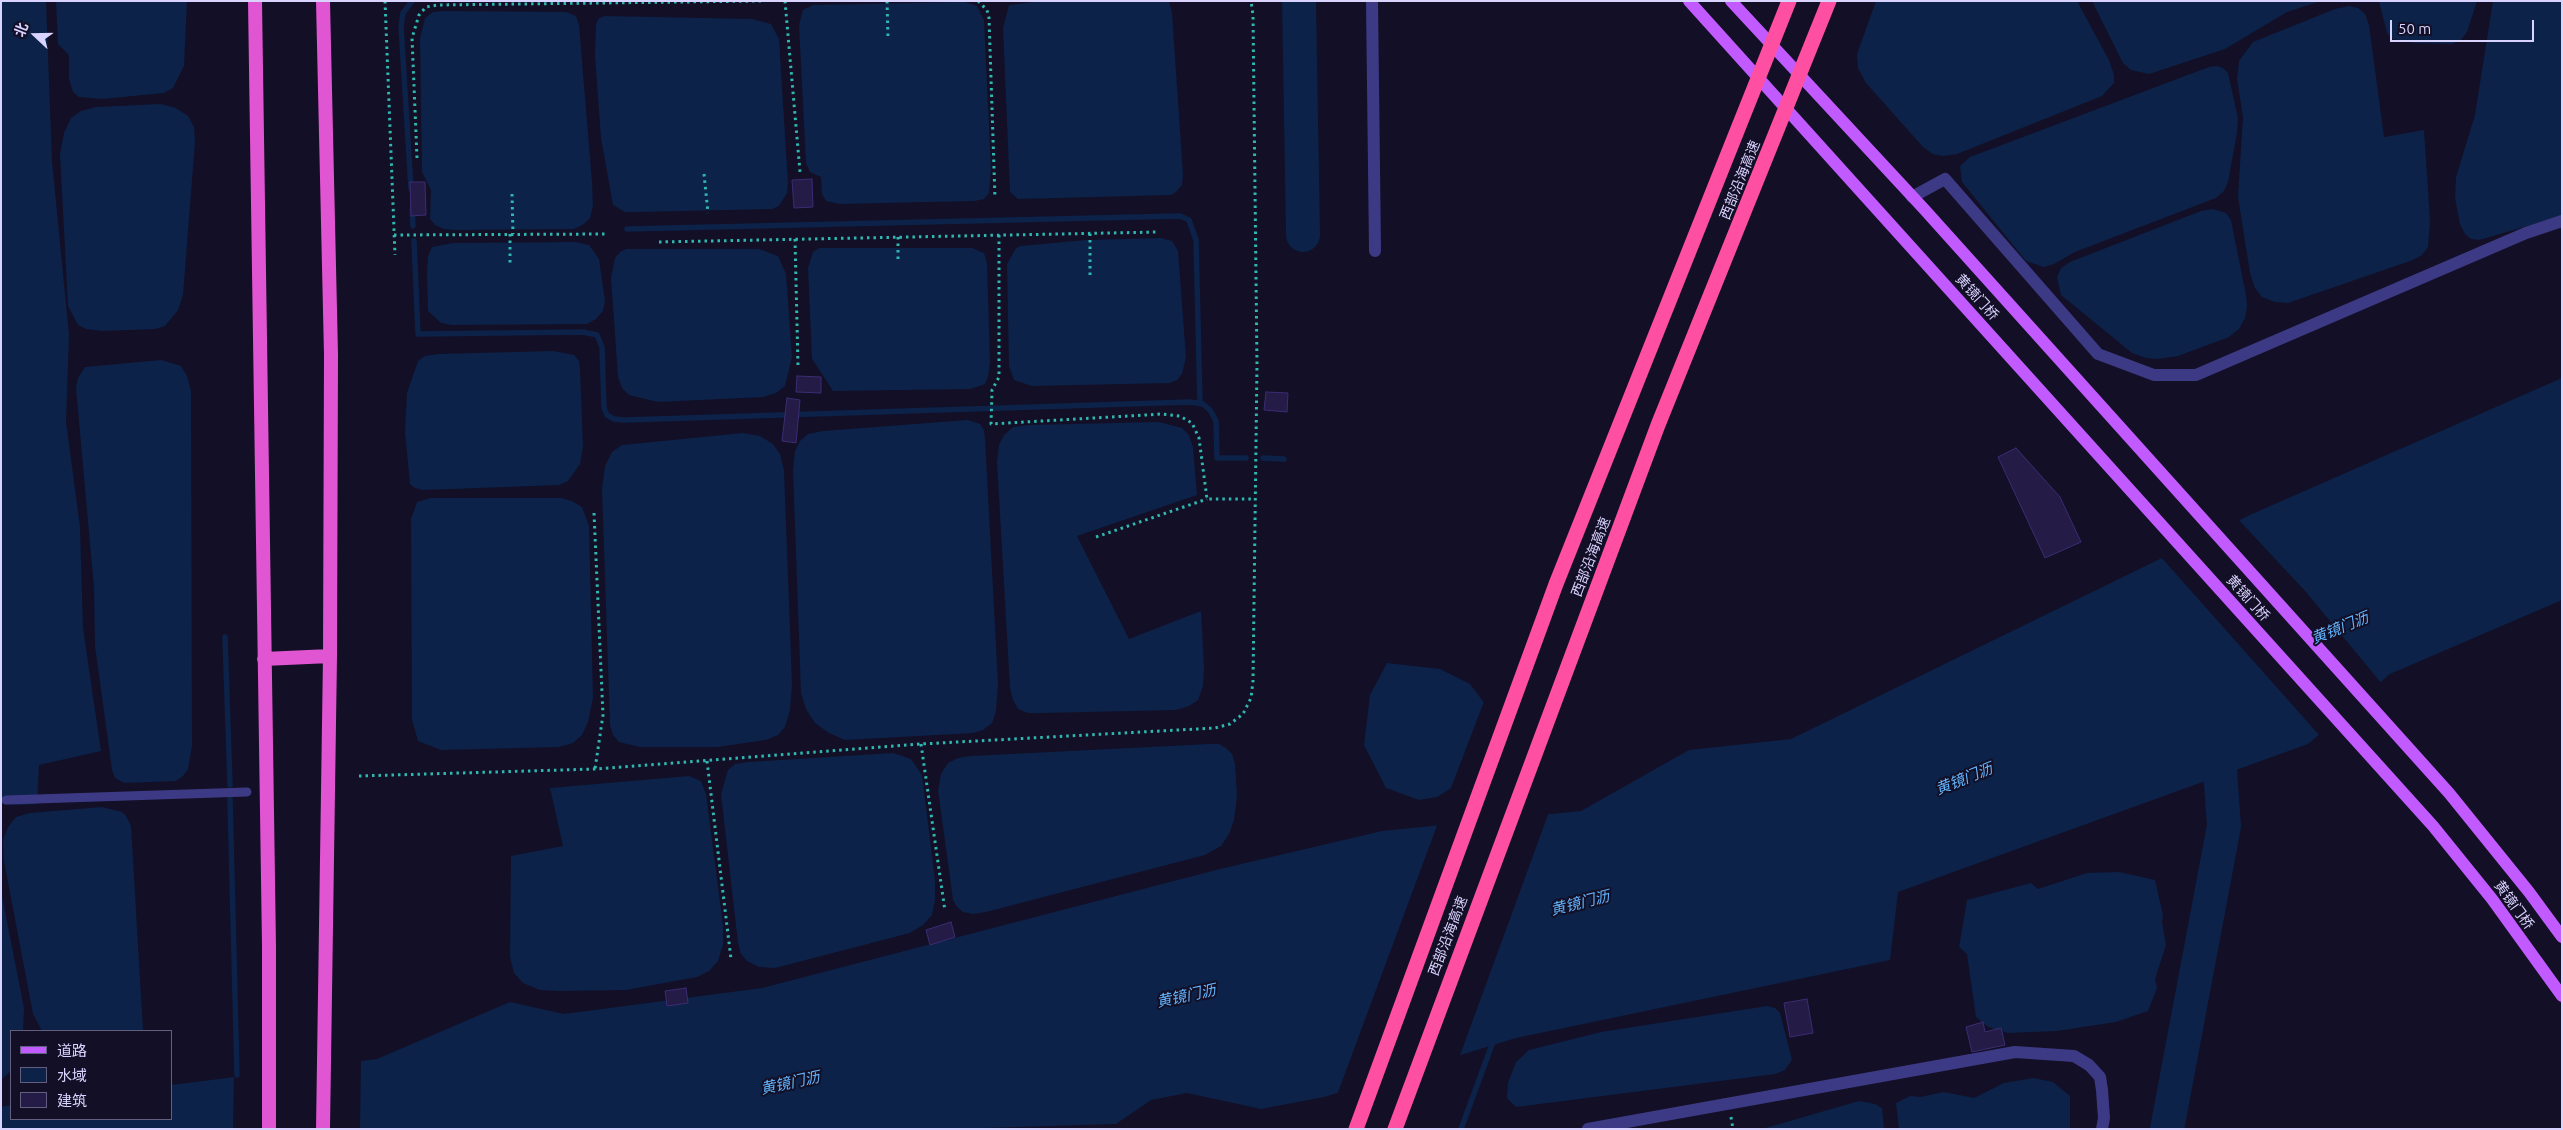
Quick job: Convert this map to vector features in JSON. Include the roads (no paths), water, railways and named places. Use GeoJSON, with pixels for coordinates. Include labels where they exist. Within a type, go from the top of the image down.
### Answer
{"type":"FeatureCollection","features":[{"type":"Feature","properties":{"kind":"highway"},"geometry":{"type":"LineString","coordinates":[[255,1],[269,946],[269,1129]]}},
{"type":"Feature","properties":{"kind":"highway"},"geometry":{"type":"LineString","coordinates":[[323,1],[331,355],[330,656],[323,1129]]}},
{"type":"Feature","properties":{"kind":"highway","name":"西部沿海高速"},"geometry":{"type":"LineString","coordinates":[[1356,1129],[1556,584],[1789,1]]}},
{"type":"Feature","properties":{"kind":"highway","name":"西部沿海高速"},"geometry":{"type":"LineString","coordinates":[[1395,1129],[1424,1047],[1658,425],[1829,1]]}},
{"type":"Feature","properties":{"kind":"highway"},"geometry":{"type":"LineString","coordinates":[[264,659],[330,656]]}},
{"type":"Feature","properties":{"kind":"highway"},"geometry":{"type":"LineString","coordinates":[[1405,1129],[1424,1047]]}},
{"type":"Feature","properties":{"kind":"main road","name":"黄镜门桥"},"geometry":{"type":"LineString","coordinates":[[1689,1],[2433,826],[2492,899],[2562,996]]}},
{"type":"Feature","properties":{"kind":"main road","name":"黄镜门桥"},"geometry":{"type":"LineString","coordinates":[[1731,1],[1924,209],[2449,794],[2529,892],[2562,937]]}},
{"type":"Feature","properties":{"kind":"street"},"geometry":{"type":"LineString","coordinates":[[1372,1],[1375,251]]}},
{"type":"Feature","properties":{"kind":"street"},"geometry":{"type":"LineString","coordinates":[[1912,197],[1945,180],[2098,354],[2154,375],[2196,375],[2526,233],[2562,222]]}},
{"type":"Feature","properties":{"kind":"street"},"geometry":{"type":"LineString","coordinates":[[1588,1129],[2016,1052],[2074,1056],[2089,1065],[2100,1077],[2104,1118],[2102,1129]]}},
{"type":"Feature","properties":{"kind":"lane"},"geometry":{"type":"LineString","coordinates":[[6,800],[247,792]]}},
{"type":"Feature","properties":{"kind":"water"},"geometry":{"type":"Polygon","coordinates":[[[1,1],[46,1],[52,161],[69,335],[66,422],[80,527],[83,628],[101,751],[39,765],[37,804],[19,805],[1,804],[1,1]]]}},
{"type":"Feature","properties":{"kind":"water"},"geometry":{"type":"Polygon","coordinates":[[[56,1],[187,1],[184,66],[173,88],[164,93],[102,99],[79,97],[73,92],[69,79],[69,55],[58,44],[56,1]]]}},
{"type":"Feature","properties":{"kind":"water"},"geometry":{"type":"Polygon","coordinates":[[[1043,1],[1169,1],[1172,13],[1183,175],[1182,185],[1176,192],[1171,195],[1018,199],[1010,192],[1003,28],[1009,5],[1043,1]]]}},
{"type":"Feature","properties":{"kind":"water"},"geometry":{"type":"Polygon","coordinates":[[[1876,1],[2077,1],[2109,60],[2114,75],[2114,83],[2102,96],[1957,154],[1943,156],[1933,154],[1923,147],[1866,83],[1858,68],[1857,54],[1876,1]]]}},
{"type":"Feature","properties":{"kind":"water"},"geometry":{"type":"Polygon","coordinates":[[[2092,1],[2321,1],[2287,12],[2225,49],[2149,74],[2131,70],[2123,63],[2092,1]]]}},
{"type":"Feature","properties":{"kind":"water"},"geometry":{"type":"Polygon","coordinates":[[[2379,1],[2477,1],[2467,32],[2461,40],[2452,44],[2415,43],[2393,39],[2387,33],[2379,1]]]}},
{"type":"Feature","properties":{"kind":"water"},"geometry":{"type":"Polygon","coordinates":[[[2493,1],[2562,1],[2562,216],[2479,240],[2471,239],[2465,234],[2460,224],[2455,198],[2456,177],[2475,115],[2493,1]]]}},
{"type":"Feature","properties":{"kind":"water"},"geometry":{"type":"Polygon","coordinates":[[[965,2],[977,6],[984,20],[991,169],[989,193],[984,199],[975,201],[840,204],[826,201],[822,194],[821,177],[810,172],[806,163],[799,25],[803,10],[813,5],[965,2]]]}},
{"type":"Feature","properties":{"kind":"water"},"geometry":{"type":"Polygon","coordinates":[[[2349,6],[2358,8],[2365,14],[2369,25],[2384,137],[2424,130],[2430,221],[2428,247],[2422,255],[2413,260],[2288,303],[2275,302],[2262,297],[2255,288],[2250,273],[2238,197],[2243,117],[2237,79],[2239,61],[2253,42],[2335,9],[2349,6]]]}},
{"type":"Feature","properties":{"kind":"water"},"geometry":{"type":"Polygon","coordinates":[[[433,12],[566,12],[576,16],[579,25],[593,206],[590,218],[584,224],[574,229],[456,230],[444,229],[435,225],[430,219],[431,190],[422,172],[420,38],[425,18],[433,12]]]}},
{"type":"Feature","properties":{"kind":"water"},"geometry":{"type":"Polygon","coordinates":[[[605,16],[752,19],[771,24],[779,39],[788,183],[787,193],[779,206],[772,209],[625,212],[613,205],[601,138],[595,56],[596,24],[599,18],[605,16]]]}},
{"type":"Feature","properties":{"kind":"water"},"geometry":{"type":"Polygon","coordinates":[[[2217,66],[2223,68],[2228,73],[2238,118],[2228,182],[2224,191],[2216,198],[2075,252],[2054,264],[2044,267],[2026,261],[1962,182],[1960,166],[1970,157],[2209,67],[2217,66]]]}},
{"type":"Feature","properties":{"kind":"water"},"geometry":{"type":"Polygon","coordinates":[[[161,104],[176,108],[188,116],[194,127],[195,142],[183,295],[178,310],[165,326],[155,329],[102,331],[86,329],[78,325],[68,306],[60,154],[64,133],[71,118],[81,111],[96,107],[161,104]]]}},
{"type":"Feature","properties":{"kind":"water"},"geometry":{"type":"Polygon","coordinates":[[[2213,209],[2226,213],[2231,220],[2246,295],[2247,307],[2245,318],[2239,329],[2229,337],[2178,356],[2158,359],[2146,358],[2132,353],[2061,295],[2057,277],[2061,268],[2070,262],[2201,211],[2213,209]]]}},
{"type":"Feature","properties":{"kind":"water"},"geometry":{"type":"Polygon","coordinates":[[[1161,238],[1172,241],[1178,251],[1186,357],[1182,374],[1177,380],[1170,383],[1032,386],[1014,380],[1009,366],[1007,264],[1016,248],[1086,240],[1161,238]]]}},
{"type":"Feature","properties":{"kind":"water"},"geometry":{"type":"Polygon","coordinates":[[[575,242],[589,245],[599,259],[605,301],[603,311],[596,319],[587,324],[452,325],[441,323],[428,311],[428,256],[432,247],[453,243],[575,242]]]}},
{"type":"Feature","properties":{"kind":"water"},"geometry":{"type":"Polygon","coordinates":[[[819,248],[972,248],[984,253],[987,263],[990,363],[985,384],[970,389],[833,391],[812,359],[808,268],[813,252],[819,248]]]}},
{"type":"Feature","properties":{"kind":"water"},"geometry":{"type":"Polygon","coordinates":[[[626,249],[759,249],[778,256],[786,274],[792,357],[785,386],[776,393],[763,397],[658,402],[629,395],[622,388],[618,377],[611,278],[615,258],[626,249]]]}},
{"type":"Feature","properties":{"kind":"water"},"geometry":{"type":"Polygon","coordinates":[[[553,351],[574,355],[579,361],[583,447],[580,464],[568,481],[559,485],[423,490],[415,488],[410,484],[405,432],[407,393],[418,361],[425,356],[439,354],[553,351]]]}},
{"type":"Feature","properties":{"kind":"water"},"geometry":{"type":"Polygon","coordinates":[[[161,360],[181,366],[187,376],[191,391],[192,746],[188,769],[176,781],[125,783],[115,778],[112,770],[95,646],[94,588],[76,388],[78,378],[85,367],[161,360]]]}},
{"type":"Feature","properties":{"kind":"water","name":"黄镜门沥"},"geometry":{"type":"Polygon","coordinates":[[[2562,378],[2562,600],[2390,674],[2308,744],[1898,892],[1890,960],[1516,1038],[1324,1097],[1261,1109],[1187,1093],[1151,1100],[1116,1124],[952,1129],[1,1129],[1,1107],[10,1105],[10,1120],[172,1120],[172,1085],[377,1059],[510,1002],[564,1014],[762,988],[1220,869],[1382,831],[1581,811],[1689,750],[1791,739],[2252,514],[2562,378]]]}},
{"type":"Feature","properties":{"kind":"water"},"geometry":{"type":"Polygon","coordinates":[[[968,420],[980,424],[984,430],[985,439],[998,683],[996,711],[992,723],[983,730],[973,733],[845,740],[829,733],[815,723],[806,709],[801,693],[793,470],[795,451],[800,441],[808,434],[823,431],[968,420]]]}},
{"type":"Feature","properties":{"kind":"water"},"geometry":{"type":"Polygon","coordinates":[[[1159,422],[1182,428],[1189,435],[1193,447],[1197,495],[1077,536],[1129,639],[1201,611],[1204,667],[1203,686],[1198,700],[1189,706],[1176,710],[1028,713],[1018,709],[1010,688],[997,462],[999,445],[1004,435],[1013,427],[1159,422]]]}},
{"type":"Feature","properties":{"kind":"water"},"geometry":{"type":"Polygon","coordinates":[[[743,433],[760,436],[773,444],[780,454],[784,470],[792,685],[790,710],[785,727],[778,735],[766,740],[717,747],[640,747],[619,742],[613,735],[610,725],[602,489],[605,466],[612,452],[622,445],[743,433]]]}},
{"type":"Feature","properties":{"kind":"water"},"geometry":{"type":"Polygon","coordinates":[[[430,498],[561,498],[572,501],[582,507],[589,526],[593,698],[588,722],[582,735],[573,743],[559,747],[441,750],[418,741],[412,720],[411,519],[417,502],[430,498]]]}},
{"type":"Feature","properties":{"kind":"water"},"geometry":{"type":"Polygon","coordinates":[[[1387,663],[1440,669],[1470,684],[1488,708],[1456,785],[1437,797],[1419,800],[1386,788],[1364,745],[1370,695],[1387,663]]]}},
{"type":"Feature","properties":{"kind":"water"},"geometry":{"type":"Polygon","coordinates":[[[1219,744],[1226,748],[1232,754],[1235,764],[1237,796],[1234,820],[1229,834],[1221,846],[1205,855],[986,912],[973,914],[963,912],[957,907],[953,900],[938,790],[941,774],[948,763],[958,758],[971,756],[1219,744]]]}},
{"type":"Feature","properties":{"kind":"water"},"geometry":{"type":"Polygon","coordinates":[[[893,753],[911,759],[922,775],[935,880],[935,900],[932,915],[923,925],[910,933],[775,968],[759,967],[747,961],[741,954],[738,943],[721,794],[728,770],[735,764],[748,762],[893,753]]]}},
{"type":"Feature","properties":{"kind":"water"},"geometry":{"type":"Polygon","coordinates":[[[689,776],[701,781],[706,794],[723,925],[723,945],[718,961],[709,971],[697,977],[626,990],[540,990],[523,983],[514,973],[510,957],[511,856],[563,846],[550,788],[689,776]]]}},
{"type":"Feature","properties":{"kind":"water"},"geometry":{"type":"Polygon","coordinates":[[[102,807],[122,812],[126,816],[131,826],[143,1030],[41,1030],[33,1014],[4,861],[3,840],[8,827],[16,817],[30,813],[102,807]]]}},
{"type":"Feature","properties":{"kind":"water"},"geometry":{"type":"Polygon","coordinates":[[[2119,872],[2155,880],[2163,915],[2162,922],[2166,945],[2155,979],[2157,988],[2148,1011],[2116,1022],[2057,1031],[2008,1033],[1988,1027],[1976,1017],[1967,954],[1959,947],[1967,900],[2031,883],[2038,889],[2087,873],[2119,872]]]}},
{"type":"Feature","properties":{"kind":"water"},"geometry":{"type":"Polygon","coordinates":[[[1,891],[24,1008],[23,1030],[10,1030],[10,1072],[1,1080],[1,891]]]}},
{"type":"Feature","properties":{"kind":"water"},"geometry":{"type":"Polygon","coordinates":[[[1767,1006],[1775,1008],[1780,1013],[1792,1060],[1785,1070],[1775,1074],[1516,1107],[1507,1098],[1508,1083],[1516,1062],[1529,1050],[1601,1032],[1767,1006]]]}},
{"type":"Feature","properties":{"kind":"water"},"geometry":{"type":"Polygon","coordinates":[[[2033,1078],[2053,1082],[2070,1096],[2070,1129],[1899,1129],[1896,1103],[1910,1096],[1920,1097],[1944,1092],[1974,1098],[2004,1083],[2033,1078]]]}},
{"type":"Feature","properties":{"kind":"water"},"geometry":{"type":"Polygon","coordinates":[[[1859,1101],[1875,1104],[1882,1108],[1884,1129],[1762,1129],[1859,1101]]]}},
{"type":"Feature","properties":{"kind":"waterway"},"geometry":{"type":"LineString","coordinates":[[411,189],[401,26],[403,13],[412,1]]}},
{"type":"Feature","properties":{"kind":"waterway"},"geometry":{"type":"LineString","coordinates":[[1299,1],[1303,235]]}},
{"type":"Feature","properties":{"kind":"waterway"},"geometry":{"type":"LineString","coordinates":[[412,210],[413,226]]}},
{"type":"Feature","properties":{"kind":"waterway"},"geometry":{"type":"LineString","coordinates":[[627,229],[1180,216],[1189,220],[1196,240],[1200,404]]}},
{"type":"Feature","properties":{"kind":"waterway"},"geometry":{"type":"LineString","coordinates":[[414,241],[418,334],[583,332],[597,335],[602,347],[604,408],[607,415],[614,419],[1190,402],[1203,404],[1210,410],[1216,421],[1217,458],[1246,458]]}},
{"type":"Feature","properties":{"kind":"waterway"},"geometry":{"type":"LineString","coordinates":[[1263,458],[1284,459]]}},
{"type":"Feature","properties":{"kind":"waterway"},"geometry":{"type":"LineString","coordinates":[[225,637],[230,785]]}},
{"type":"Feature","properties":{"kind":"waterway"},"geometry":{"type":"LineString","coordinates":[[2167,1129],[2224,826],[2218,742]]}},
{"type":"Feature","properties":{"kind":"waterway"},"geometry":{"type":"LineString","coordinates":[[230,799],[237,1075]]}},
{"type":"Feature","properties":{"kind":"waterway"},"geometry":{"type":"LineString","coordinates":[[1461,1129],[1494,1039]]}}]}
